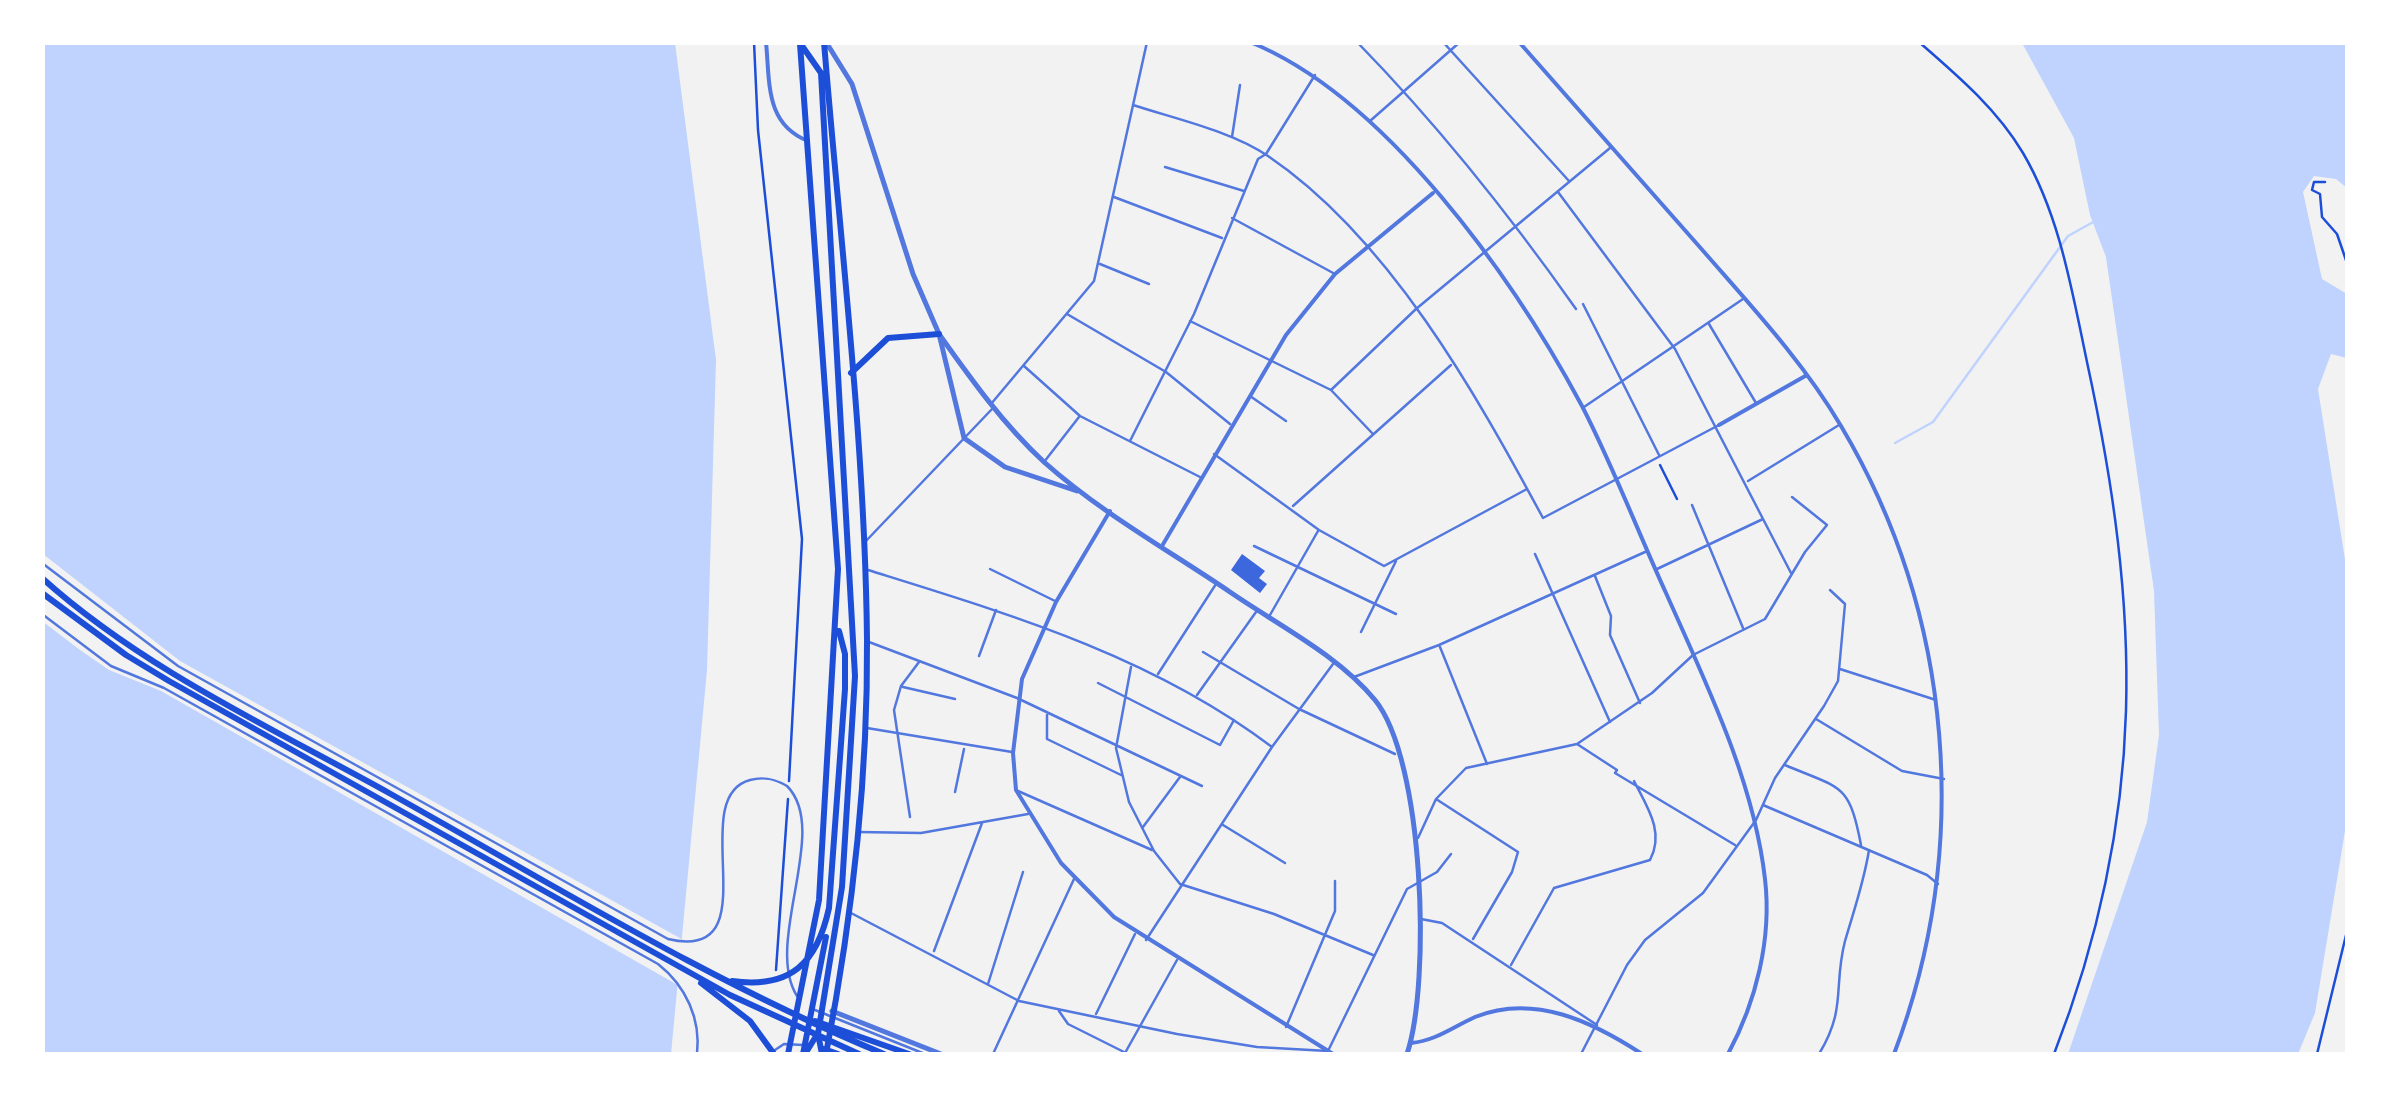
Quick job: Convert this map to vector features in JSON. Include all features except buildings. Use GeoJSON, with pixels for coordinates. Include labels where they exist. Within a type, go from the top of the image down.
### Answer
{"type":"FeatureCollection","features":[{"type":"Feature","properties":{"kind":"main road"},"geometry":{"type":"LineString","coordinates":[[824,1054],[850,912],[865,728],[867,641],[864,543],[825,42]]}},
{"type":"Feature","properties":{"kind":"main road"},"geometry":{"type":"LineString","coordinates":[[788,1054],[819,900],[837,626],[836,526],[802,43]]}},
{"type":"Feature","properties":{"kind":"main road"},"geometry":{"type":"LineString","coordinates":[[802,43],[821,73],[855,676],[842,887],[818,1034],[824,1054]]}},
{"type":"Feature","properties":{"kind":"main road"},"geometry":{"type":"LineString","coordinates":[[850,374],[888,338],[938,334]]}},
{"type":"Feature","properties":{"kind":"main road"},"geometry":{"type":"LineString","coordinates":[[42,578],[172,672],[725,980],[884,1054]]}},
{"type":"Feature","properties":{"kind":"main road"},"geometry":{"type":"LineString","coordinates":[[42,596],[169,681],[838,1054]]}},
{"type":"Feature","properties":{"kind":"main road"},"geometry":{"type":"LineString","coordinates":[[725,980],[751,983],[791,974],[822,940],[829,908],[845,690],[845,654],[837,626]]}},
{"type":"Feature","properties":{"kind":"main road"},"geometry":{"type":"LineString","coordinates":[[804,1054],[827,933],[827,821]]}},
{"type":"Feature","properties":{"kind":"main road"},"geometry":{"type":"LineString","coordinates":[[654,952],[729,1002],[764,1038],[771,1054]]}},
{"type":"Feature","properties":{"kind":"main road"},"geometry":{"type":"LineString","coordinates":[[804,1054],[832,1011]]}},
{"type":"Feature","properties":{"kind":"main road"},"geometry":{"type":"LineString","coordinates":[[804,1019],[837,1025],[909,1054]]}},
{"type":"Feature","properties":{"kind":"main road"},"geometry":{"type":"LineString","coordinates":[[800,1030],[859,1054]]}},
{"type":"Feature","properties":{"kind":"main road"},"geometry":{"type":"LineString","coordinates":[[818,1034],[870,1054]]}},
{"type":"Feature","properties":{"kind":"street"},"geometry":{"type":"LineString","coordinates":[[766,42],[777,120],[789,133],[808,141]]}},
{"type":"Feature","properties":{"kind":"street"},"geometry":{"type":"LineString","coordinates":[[825,42],[852,84],[914,274],[938,334],[964,438],[1005,466],[1084,494]]}},
{"type":"Feature","properties":{"kind":"street"},"geometry":{"type":"LineString","coordinates":[[1519,42],[1808,375],[1840,424],[1886,509],[1918,606],[1936,700],[1944,779],[1938,884],[1914,996],[1894,1054]]}},
{"type":"Feature","properties":{"kind":"street"},"geometry":{"type":"LineString","coordinates":[[1254,43],[1315,75],[1369,122],[1433,192],[1484,255],[1582,408],[1693,655],[1756,820],[1766,883],[1763,959],[1744,1026],[1728,1054]]}},
{"type":"Feature","properties":{"kind":"street"},"geometry":{"type":"LineString","coordinates":[[1162,546],[1204,478],[1230,424],[1272,358],[1335,274],[1433,192]]}},
{"type":"Feature","properties":{"kind":"street"},"geometry":{"type":"LineString","coordinates":[[938,334],[991,407],[1044,462],[1084,494],[1334,663],[1353,678],[1390,722],[1401,756],[1415,844],[1420,919],[1407,1054]]}},
{"type":"Feature","properties":{"kind":"street"},"geometry":{"type":"LineString","coordinates":[[1719,425],[1808,375]]}},
{"type":"Feature","properties":{"kind":"street"},"geometry":{"type":"LineString","coordinates":[[1110,511],[1044,625],[1017,698],[1013,752],[1016,790],[1074,877],[1135,934],[1331,1053]]}},
{"type":"Feature","properties":{"kind":"street"},"geometry":{"type":"LineString","coordinates":[[1411,1043],[1427,1042],[1472,1018],[1512,1006],[1598,1026],[1642,1054]]}},
{"type":"Feature","properties":{"kind":"street"},"geometry":{"type":"LineString","coordinates":[[832,1011],[941,1054]]}},
{"type":"Feature","properties":{"kind":"lane"},"geometry":{"type":"LineString","coordinates":[[864,543],[964,438],[1094,282],[1146,42]]}},
{"type":"Feature","properties":{"kind":"lane"},"geometry":{"type":"LineString","coordinates":[[1356,42],[1404,91],[1518,226],[1576,308]]}},
{"type":"Feature","properties":{"kind":"lane"},"geometry":{"type":"LineString","coordinates":[[1443,42],[1570,182]]}},
{"type":"Feature","properties":{"kind":"lane"},"geometry":{"type":"LineString","coordinates":[[1369,122],[1460,42]]}},
{"type":"Feature","properties":{"kind":"lane"},"geometry":{"type":"LineString","coordinates":[[1130,441],[1166,372],[1258,160],[1266,154],[1315,75]]}},
{"type":"Feature","properties":{"kind":"lane"},"geometry":{"type":"LineString","coordinates":[[1231,140],[1240,85]]}},
{"type":"Feature","properties":{"kind":"lane"},"geometry":{"type":"LineString","coordinates":[[1133,105],[1266,154],[1320,198],[1368,247],[1416,309],[1543,518],[1719,425]]}},
{"type":"Feature","properties":{"kind":"lane"},"geometry":{"type":"LineString","coordinates":[[1331,390],[1416,309],[1611,147]]}},
{"type":"Feature","properties":{"kind":"lane"},"geometry":{"type":"LineString","coordinates":[[1165,168],[1244,191]]}},
{"type":"Feature","properties":{"kind":"lane"},"geometry":{"type":"LineString","coordinates":[[1558,192],[1675,348],[1719,425],[1792,574]]}},
{"type":"Feature","properties":{"kind":"lane"},"geometry":{"type":"LineString","coordinates":[[1114,197],[1223,238]]}},
{"type":"Feature","properties":{"kind":"lane"},"geometry":{"type":"LineString","coordinates":[[1231,218],[1335,274]]}},
{"type":"Feature","properties":{"kind":"lane"},"geometry":{"type":"LineString","coordinates":[[1100,264],[1149,284]]}},
{"type":"Feature","properties":{"kind":"lane"},"geometry":{"type":"LineString","coordinates":[[1582,408],[1744,298]]}},
{"type":"Feature","properties":{"kind":"lane"},"geometry":{"type":"LineString","coordinates":[[1583,304],[1658,458]]}},
{"type":"Feature","properties":{"kind":"lane"},"geometry":{"type":"LineString","coordinates":[[1067,314],[1166,372],[1230,424]]}},
{"type":"Feature","properties":{"kind":"lane"},"geometry":{"type":"LineString","coordinates":[[1189,321],[1331,390],[1373,434]]}},
{"type":"Feature","properties":{"kind":"lane"},"geometry":{"type":"LineString","coordinates":[[1708,322],[1757,404]]}},
{"type":"Feature","properties":{"kind":"lane"},"geometry":{"type":"LineString","coordinates":[[1023,365],[1080,416],[1204,478]]}},
{"type":"Feature","properties":{"kind":"lane"},"geometry":{"type":"LineString","coordinates":[[1292,507],[1451,365]]}},
{"type":"Feature","properties":{"kind":"lane"},"geometry":{"type":"LineString","coordinates":[[1249,396],[1286,421]]}},
{"type":"Feature","properties":{"kind":"lane"},"geometry":{"type":"LineString","coordinates":[[1044,462],[1080,416]]}},
{"type":"Feature","properties":{"kind":"lane"},"geometry":{"type":"LineString","coordinates":[[1747,482],[1840,424]]}},
{"type":"Feature","properties":{"kind":"lane"},"geometry":{"type":"LineString","coordinates":[[1214,454],[1319,530],[1384,566],[1527,489]]}},
{"type":"Feature","properties":{"kind":"lane"},"geometry":{"type":"LineString","coordinates":[[1415,844],[1436,798],[1466,768],[1577,744],[1640,702],[1693,655],[1766,619],[1826,525],[1792,497]]}},
{"type":"Feature","properties":{"kind":"lane"},"geometry":{"type":"LineString","coordinates":[[1692,505],[1744,629]]}},
{"type":"Feature","properties":{"kind":"lane"},"geometry":{"type":"LineString","coordinates":[[1655,570],[1764,518]]}},
{"type":"Feature","properties":{"kind":"lane"},"geometry":{"type":"LineString","coordinates":[[1268,618],[1319,530]]}},
{"type":"Feature","properties":{"kind":"lane"},"geometry":{"type":"LineString","coordinates":[[1254,546],[1396,614]]}},
{"type":"Feature","properties":{"kind":"lane"},"geometry":{"type":"LineString","coordinates":[[1353,678],[1497,620],[1646,551]]}},
{"type":"Feature","properties":{"kind":"lane"},"geometry":{"type":"LineString","coordinates":[[1534,554],[1610,723]]}},
{"type":"Feature","properties":{"kind":"lane"},"geometry":{"type":"LineString","coordinates":[[1361,632],[1396,560]]}},
{"type":"Feature","properties":{"kind":"lane"},"geometry":{"type":"LineString","coordinates":[[42,562],[178,666],[668,939],[697,942],[714,930],[719,920],[724,812],[730,795],[742,783],[762,778],[787,786],[800,802],[802,820],[789,964],[792,988],[809,1007],[925,1054]]}},
{"type":"Feature","properties":{"kind":"lane"},"geometry":{"type":"LineString","coordinates":[[990,569],[1056,602]]}},
{"type":"Feature","properties":{"kind":"lane"},"geometry":{"type":"LineString","coordinates":[[865,570],[1044,625],[1197,696],[1272,747]]}},
{"type":"Feature","properties":{"kind":"lane"},"geometry":{"type":"LineString","coordinates":[[1595,575],[1612,616],[1610,635],[1640,702]]}},
{"type":"Feature","properties":{"kind":"lane"},"geometry":{"type":"LineString","coordinates":[[1157,676],[1217,583]]}},
{"type":"Feature","properties":{"kind":"lane"},"geometry":{"type":"LineString","coordinates":[[1582,1054],[1627,965],[1645,940],[1703,892],[1756,820],[1783,764],[1838,681],[1846,604],[1830,590]]}},
{"type":"Feature","properties":{"kind":"lane"},"geometry":{"type":"LineString","coordinates":[[979,656],[996,610]]}},
{"type":"Feature","properties":{"kind":"lane"},"geometry":{"type":"LineString","coordinates":[[1197,696],[1217,662],[1257,611]]}},
{"type":"Feature","properties":{"kind":"lane"},"geometry":{"type":"LineString","coordinates":[[42,614],[112,666],[164,688],[658,964],[676,982],[690,1005],[697,1054]]}},
{"type":"Feature","properties":{"kind":"lane"},"geometry":{"type":"LineString","coordinates":[[867,641],[1017,698],[1202,786]]}},
{"type":"Feature","properties":{"kind":"lane"},"geometry":{"type":"LineString","coordinates":[[1439,645],[1488,764]]}},
{"type":"Feature","properties":{"kind":"lane"},"geometry":{"type":"LineString","coordinates":[[1203,652],[1299,710],[1401,756]]}},
{"type":"Feature","properties":{"kind":"lane"},"geometry":{"type":"LineString","coordinates":[[910,817],[894,710],[901,686],[920,661]]}},
{"type":"Feature","properties":{"kind":"lane"},"geometry":{"type":"LineString","coordinates":[[1146,940],[1272,747],[1334,663]]}},
{"type":"Feature","properties":{"kind":"lane"},"geometry":{"type":"LineString","coordinates":[[1131,665],[1116,748],[1122,776],[1154,851],[1180,884],[1274,914],[1374,955]]}},
{"type":"Feature","properties":{"kind":"lane"},"geometry":{"type":"LineString","coordinates":[[1838,669],[1936,700]]}},
{"type":"Feature","properties":{"kind":"lane"},"geometry":{"type":"LineString","coordinates":[[1098,683],[1220,745],[1234,718]]}},
{"type":"Feature","properties":{"kind":"lane"},"geometry":{"type":"LineString","coordinates":[[901,686],[955,699]]}},
{"type":"Feature","properties":{"kind":"lane"},"geometry":{"type":"LineString","coordinates":[[1047,714],[1047,738],[1122,776]]}},
{"type":"Feature","properties":{"kind":"lane"},"geometry":{"type":"LineString","coordinates":[[1815,718],[1902,772],[1944,779]]}},
{"type":"Feature","properties":{"kind":"lane"},"geometry":{"type":"LineString","coordinates":[[865,728],[1013,752]]}},
{"type":"Feature","properties":{"kind":"lane"},"geometry":{"type":"LineString","coordinates":[[1577,744],[1617,770],[1615,773],[1634,780],[1736,846]]}},
{"type":"Feature","properties":{"kind":"lane"},"geometry":{"type":"LineString","coordinates":[[955,792],[964,746]]}},
{"type":"Feature","properties":{"kind":"lane"},"geometry":{"type":"LineString","coordinates":[[1783,764],[1844,791],[1854,803],[1862,846]]}},
{"type":"Feature","properties":{"kind":"lane"},"geometry":{"type":"LineString","coordinates":[[1142,828],[1181,776]]}},
{"type":"Feature","properties":{"kind":"lane"},"geometry":{"type":"LineString","coordinates":[[1511,964],[1554,888],[1650,860],[1658,846],[1656,824],[1634,780]]}},
{"type":"Feature","properties":{"kind":"lane"},"geometry":{"type":"LineString","coordinates":[[1016,790],[1154,851]]}},
{"type":"Feature","properties":{"kind":"lane"},"geometry":{"type":"LineString","coordinates":[[1436,798],[1518,852],[1512,872],[1472,940]]}},
{"type":"Feature","properties":{"kind":"lane"},"geometry":{"type":"LineString","coordinates":[[1762,805],[1862,846],[1938,884]]}},
{"type":"Feature","properties":{"kind":"lane"},"geometry":{"type":"LineString","coordinates":[[856,832],[921,833],[1030,814]]}},
{"type":"Feature","properties":{"kind":"lane"},"geometry":{"type":"LineString","coordinates":[[933,953],[982,822]]}},
{"type":"Feature","properties":{"kind":"lane"},"geometry":{"type":"LineString","coordinates":[[1222,824],[1285,863]]}},
{"type":"Feature","properties":{"kind":"lane"},"geometry":{"type":"LineString","coordinates":[[1819,1054],[1836,1026],[1844,944],[1862,894],[1869,850]]}},
{"type":"Feature","properties":{"kind":"lane"},"geometry":{"type":"LineString","coordinates":[[850,912],[1019,1000],[1257,1047],[1331,1053],[1407,889],[1438,872],[1451,854]]}},
{"type":"Feature","properties":{"kind":"lane"},"geometry":{"type":"LineString","coordinates":[[988,984],[1024,872]]}},
{"type":"Feature","properties":{"kind":"lane"},"geometry":{"type":"LineString","coordinates":[[993,1054],[1074,877]]}},
{"type":"Feature","properties":{"kind":"lane"},"geometry":{"type":"LineString","coordinates":[[1286,1027],[1334,911],[1335,881]]}},
{"type":"Feature","properties":{"kind":"lane"},"geometry":{"type":"LineString","coordinates":[[1420,919],[1442,922],[1472,940],[1598,1026]]}},
{"type":"Feature","properties":{"kind":"lane"},"geometry":{"type":"LineString","coordinates":[[1096,1015],[1135,934]]}},
{"type":"Feature","properties":{"kind":"lane"},"geometry":{"type":"LineString","coordinates":[[1058,1009],[1068,1024],[1127,1054],[1177,960]]}},
{"type":"Feature","properties":{"kind":"lane"},"geometry":{"type":"LineString","coordinates":[[771,1054],[776,1047],[793,1042],[824,1054]]}},
{"type":"Feature","properties":{"kind":"path"},"geometry":{"type":"LineString","coordinates":[[754,42],[762,163],[802,539],[776,974]]}},
{"type":"Feature","properties":{"kind":"path"},"geometry":{"type":"LineString","coordinates":[[1919,42],[1995,114],[2041,186],[2064,261],[2118,529],[2129,681],[2122,803],[2102,910],[2082,982],[2054,1054]]}},
{"type":"Feature","properties":{"kind":"path"},"geometry":{"type":"LineString","coordinates":[[2325,182],[2316,180],[2312,187],[2320,194],[2322,217],[2337,234],[2348,266]]}},
{"type":"Feature","properties":{"kind":"path"},"geometry":{"type":"LineString","coordinates":[[2348,453],[2348,476]]}},
{"type":"Feature","properties":{"kind":"path"},"geometry":{"type":"LineString","coordinates":[[1658,458],[1677,500]]}},
{"type":"Feature","properties":{"kind":"path"},"geometry":{"type":"LineString","coordinates":[[2317,1054],[2348,927]]}},
{"type":"Feature","properties":{"kind":"water"},"geometry":{"type":"Polygon","coordinates":[[[42,43],[675,43],[716,360],[707,670],[671,1054],[43,1054],[42,43]]]}},
{"type":"Feature","properties":{"kind":"water"},"geometry":{"type":"Polygon","coordinates":[[[2022,43],[2347,43],[2347,188],[2336,179],[2314,176],[2303,192],[2322,279],[2347,294],[2347,358],[2331,354],[2318,389],[2347,572],[2347,819],[2315,1013],[2298,1054],[2068,1054],[2147,822],[2159,735],[2154,591],[2106,257],[2090,215],[2074,138],[2022,43]]]}},
{"type":"Feature","properties":{"kind":"pier"},"geometry":{"type":"Polygon","coordinates":[[[43,554],[180,661],[687,942],[683,988],[161,691],[109,670],[42,621],[43,554]]]}},
{"type":"Feature","properties":{"kind":"waterway"},"geometry":{"type":"LineString","coordinates":[[1895,443],[1933,422],[2068,236],[2095,221]]}}]}
